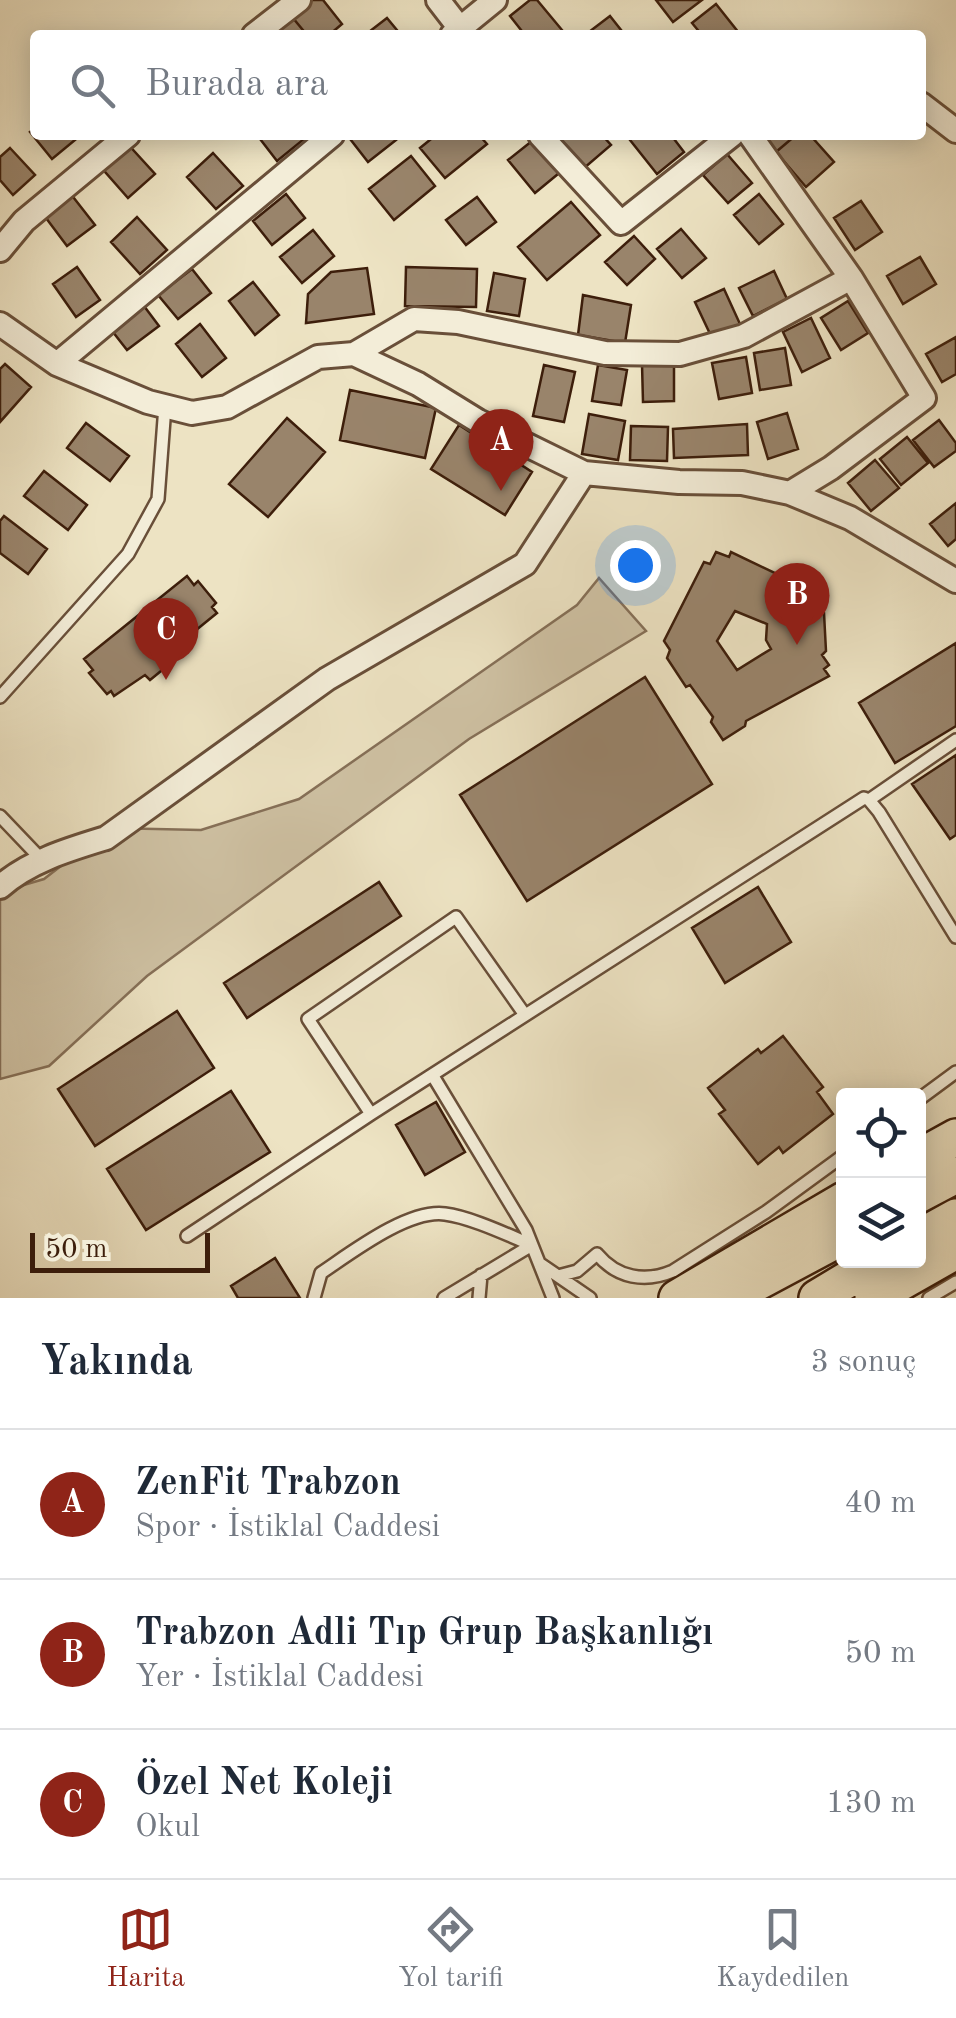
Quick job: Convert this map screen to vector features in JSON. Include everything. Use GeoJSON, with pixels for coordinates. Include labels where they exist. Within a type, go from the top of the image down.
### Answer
{"type":"FeatureCollection","features":[{"type":"Feature","properties":{"kind":"highway"},"geometry":{"type":"LineString","coordinates":[[926,1154],[956,1137]]}},
{"type":"Feature","properties":{"kind":"highway"},"geometry":{"type":"LineString","coordinates":[[926,1191],[956,1175]]}},
{"type":"Feature","properties":{"kind":"highway"},"geometry":{"type":"LineString","coordinates":[[677,1298],[836,1205]]}},
{"type":"Feature","properties":{"kind":"highway"},"geometry":{"type":"LineString","coordinates":[[926,1234],[956,1217]]}},
{"type":"Feature","properties":{"kind":"highway"},"geometry":{"type":"LineString","coordinates":[[728,1298],[836,1240]]}},
{"type":"Feature","properties":{"kind":"highway"},"geometry":{"type":"LineString","coordinates":[[873,1298],[956,1251]]}},
{"type":"Feature","properties":{"kind":"highway"},"geometry":{"type":"LineString","coordinates":[[817,1298],[867,1268]]}},
{"type":"Feature","properties":{"kind":"street"},"geometry":{"type":"LineString","coordinates":[[260,30],[299,0]]}},
{"type":"Feature","properties":{"kind":"street"},"geometry":{"type":"LineString","coordinates":[[438,0],[457,30]]}},
{"type":"Feature","properties":{"kind":"street"},"geometry":{"type":"LineString","coordinates":[[462,30],[494,0]]}},
{"type":"Feature","properties":{"kind":"street"},"geometry":{"type":"LineString","coordinates":[[926,108],[956,130]]}},
{"type":"Feature","properties":{"kind":"street"},"geometry":{"type":"LineString","coordinates":[[0,250],[24,222],[122,140]]}},
{"type":"Feature","properties":{"kind":"street"},"geometry":{"type":"LineString","coordinates":[[57,364],[326,140]]}},
{"type":"Feature","properties":{"kind":"street"},"geometry":{"type":"LineString","coordinates":[[545,140],[620,223],[726,140]]}},
{"type":"Feature","properties":{"kind":"street"},"geometry":{"type":"LineString","coordinates":[[754,140],[851,278],[924,398],[790,493]]}},
{"type":"Feature","properties":{"kind":"street"},"geometry":{"type":"LineString","coordinates":[[0,324],[57,364],[192,413],[227,407],[318,357],[354,354],[414,319],[458,322],[604,353],[680,354],[744,336],[851,278]]}},
{"type":"Feature","properties":{"kind":"street"},"geometry":{"type":"LineString","coordinates":[[354,354],[418,384],[478,422],[584,473],[742,483],[790,493],[850,518],[956,580]]}},
{"type":"Feature","properties":{"kind":"street"},"geometry":{"type":"LineString","coordinates":[[0,887],[11,877],[106,838],[327,679],[526,564],[584,473]]}},
{"type":"Feature","properties":{"kind":"lane"},"geometry":{"type":"LineString","coordinates":[[0,697],[128,554],[158,499],[165,406]]}},
{"type":"Feature","properties":{"kind":"lane"},"geometry":{"type":"LineString","coordinates":[[187,1236],[858,801],[869,800],[956,740]]}},
{"type":"Feature","properties":{"kind":"lane"},"geometry":{"type":"LineString","coordinates":[[869,800],[956,937]]}},
{"type":"Feature","properties":{"kind":"lane"},"geometry":{"type":"LineString","coordinates":[[0,816],[44,862]]}},
{"type":"Feature","properties":{"kind":"lane"},"geometry":{"type":"LineString","coordinates":[[371,1114],[308,1019],[456,917],[524,1015]]}},
{"type":"Feature","properties":{"kind":"lane"},"geometry":{"type":"LineString","coordinates":[[926,1094],[956,1072]]}},
{"type":"Feature","properties":{"kind":"lane"},"geometry":{"type":"LineString","coordinates":[[433,1076],[532,1245],[553,1298]]}},
{"type":"Feature","properties":{"kind":"lane"},"geometry":{"type":"LineString","coordinates":[[558,1276],[577,1271],[596,1254],[618,1272],[634,1278],[673,1271],[766,1212],[836,1161]]}},
{"type":"Feature","properties":{"kind":"lane"},"geometry":{"type":"LineString","coordinates":[[314,1298],[321,1273],[417,1216],[440,1213],[462,1218],[532,1245]]}},
{"type":"Feature","properties":{"kind":"lane"},"geometry":{"type":"LineString","coordinates":[[444,1298],[532,1245]]}},
{"type":"Feature","properties":{"kind":"lane"},"geometry":{"type":"LineString","coordinates":[[540,1262],[590,1298]]}},
{"type":"Feature","properties":{"kind":"lane"},"geometry":{"type":"LineString","coordinates":[[479,1298],[480,1275]]}},
{"type":"Feature","properties":{"kind":"lane"},"geometry":{"type":"LineString","coordinates":[[929,1298],[956,1282]]}},
{"type":"Feature","properties":{"kind":"shaded area"},"geometry":{"type":"Polygon","coordinates":[[[599,578],[646,631],[469,739],[147,976],[49,1066],[0,1079],[0,892],[44,879],[110,828],[201,830],[299,799],[577,605],[599,578]]]}},
{"type":"Feature","properties":{"kind":"building"},"geometry":{"type":"Polygon","coordinates":[[[303,0],[323,0],[342,24],[335,30],[303,30],[288,12],[303,0]]]}},
{"type":"Feature","properties":{"kind":"building"},"geometry":{"type":"Polygon","coordinates":[[[530,0],[537,0],[562,30],[521,30],[510,16],[530,0]]]}},
{"type":"Feature","properties":{"kind":"building"},"geometry":{"type":"Polygon","coordinates":[[[656,0],[702,0],[673,22],[656,0]]]}},
{"type":"Feature","properties":{"kind":"building"},"geometry":{"type":"Polygon","coordinates":[[[716,4],[737,30],[698,30],[692,23],[716,4]]]}},
{"type":"Feature","properties":{"kind":"building"},"geometry":{"type":"Polygon","coordinates":[[[288,12],[303,30],[266,30],[288,12]]]}},
{"type":"Feature","properties":{"kind":"building"},"geometry":{"type":"Polygon","coordinates":[[[610,16],[621,30],[592,30],[610,16]]]}},
{"type":"Feature","properties":{"kind":"building"},"geometry":{"type":"Polygon","coordinates":[[[387,18],[397,30],[371,30],[387,18]]]}},
{"type":"Feature","properties":{"kind":"building"},"geometry":{"type":"Polygon","coordinates":[[[37,140],[75,140],[52,159],[37,140]]]}},
{"type":"Feature","properties":{"kind":"building"},"geometry":{"type":"Polygon","coordinates":[[[261,140],[303,140],[277,161],[261,140]]]}},
{"type":"Feature","properties":{"kind":"building"},"geometry":{"type":"Polygon","coordinates":[[[351,140],[396,140],[368,162],[351,140]]]}},
{"type":"Feature","properties":{"kind":"building"},"geometry":{"type":"Polygon","coordinates":[[[430,140],[483,140],[487,144],[445,178],[420,148],[430,140]]]}},
{"type":"Feature","properties":{"kind":"building"},"geometry":{"type":"Polygon","coordinates":[[[533,140],[540,140],[564,169],[535,193],[508,160],[533,140]]]}},
{"type":"Feature","properties":{"kind":"building"},"geometry":{"type":"Polygon","coordinates":[[[558,140],[606,140],[611,145],[583,169],[558,140]]]}},
{"type":"Feature","properties":{"kind":"building"},"geometry":{"type":"Polygon","coordinates":[[[630,140],[675,140],[684,152],[657,174],[630,140]]]}},
{"type":"Feature","properties":{"kind":"building"},"geometry":{"type":"Polygon","coordinates":[[[765,140],[790,140],[776,152],[765,140]]]}},
{"type":"Feature","properties":{"kind":"building"},"geometry":{"type":"Polygon","coordinates":[[[790,140],[814,140],[834,162],[806,187],[776,152],[790,140]]]}},
{"type":"Feature","properties":{"kind":"building"},"geometry":{"type":"Polygon","coordinates":[[[125,141],[155,174],[128,198],[99,165],[125,141]]]}},
{"type":"Feature","properties":{"kind":"building"},"geometry":{"type":"Polygon","coordinates":[[[10,148],[35,175],[13,195],[0,180],[0,157],[10,148]]]}},
{"type":"Feature","properties":{"kind":"building"},"geometry":{"type":"Polygon","coordinates":[[[213,153],[243,186],[216,209],[187,177],[213,153]]]}},
{"type":"Feature","properties":{"kind":"building"},"geometry":{"type":"Polygon","coordinates":[[[727,154],[752,183],[728,203],[703,175],[727,154]]]}},
{"type":"Feature","properties":{"kind":"building"},"geometry":{"type":"Polygon","coordinates":[[[411,156],[435,186],[394,220],[369,189],[411,156]]]}},
{"type":"Feature","properties":{"kind":"building"},"geometry":{"type":"Polygon","coordinates":[[[70,193],[95,225],[67,246],[43,214],[70,193]]]}},
{"type":"Feature","properties":{"kind":"building"},"geometry":{"type":"Polygon","coordinates":[[[286,194],[305,218],[272,245],[253,221],[286,194]]]}},
{"type":"Feature","properties":{"kind":"building"},"geometry":{"type":"Polygon","coordinates":[[[759,194],[783,224],[759,244],[734,215],[759,194]]]}},
{"type":"Feature","properties":{"kind":"building"},"geometry":{"type":"Polygon","coordinates":[[[477,197],[496,222],[466,245],[446,220],[477,197]]]}},
{"type":"Feature","properties":{"kind":"building"},"geometry":{"type":"Polygon","coordinates":[[[861,201],[882,232],[855,250],[834,218],[861,201]]]}},
{"type":"Feature","properties":{"kind":"building"},"geometry":{"type":"Polygon","coordinates":[[[571,202],[600,235],[547,280],[518,247],[571,202]]]}},
{"type":"Feature","properties":{"kind":"building"},"geometry":{"type":"Polygon","coordinates":[[[137,217],[167,250],[140,274],[111,242],[137,217]]]}},
{"type":"Feature","properties":{"kind":"building"},"geometry":{"type":"Polygon","coordinates":[[[681,229],[706,258],[682,278],[657,249],[681,229]]]}},
{"type":"Feature","properties":{"kind":"building"},"geometry":{"type":"Polygon","coordinates":[[[313,230],[334,256],[302,283],[280,257],[313,230]]]}},
{"type":"Feature","properties":{"kind":"building"},"geometry":{"type":"Polygon","coordinates":[[[634,236],[655,259],[627,285],[605,262],[634,236]]]}},
{"type":"Feature","properties":{"kind":"building"},"geometry":{"type":"Polygon","coordinates":[[[920,257],[936,284],[903,304],[887,276],[920,257]]]}},
{"type":"Feature","properties":{"kind":"building"},"geometry":{"type":"Polygon","coordinates":[[[77,267],[100,300],[76,317],[53,284],[77,267]]]}},
{"type":"Feature","properties":{"kind":"building"},"geometry":{"type":"Polygon","coordinates":[[[406,267],[477,269],[476,307],[405,306],[406,267]]]}},
{"type":"Feature","properties":{"kind":"building"},"geometry":{"type":"Polygon","coordinates":[[[367,268],[374,314],[306,323],[308,294],[331,272],[367,268]]]}},
{"type":"Feature","properties":{"kind":"building"},"geometry":{"type":"Polygon","coordinates":[[[192,269],[211,293],[178,319],[158,295],[192,269]]]}},
{"type":"Feature","properties":{"kind":"building"},"geometry":{"type":"Polygon","coordinates":[[[774,271],[787,299],[753,316],[739,288],[774,271]]]}},
{"type":"Feature","properties":{"kind":"building"},"geometry":{"type":"Polygon","coordinates":[[[494,273],[525,279],[519,316],[487,311],[494,273]]]}},
{"type":"Feature","properties":{"kind":"building"},"geometry":{"type":"Polygon","coordinates":[[[253,282],[279,315],[255,335],[229,301],[253,282]]]}},
{"type":"Feature","properties":{"kind":"building"},"geometry":{"type":"Polygon","coordinates":[[[724,289],[740,324],[711,336],[695,302],[724,289]]]}},
{"type":"Feature","properties":{"kind":"building"},"geometry":{"type":"Polygon","coordinates":[[[583,295],[631,305],[625,343],[578,335],[583,295]]]}},
{"type":"Feature","properties":{"kind":"building"},"geometry":{"type":"Polygon","coordinates":[[[848,301],[868,333],[841,350],[821,318],[848,301]]]}},
{"type":"Feature","properties":{"kind":"building"},"geometry":{"type":"Polygon","coordinates":[[[141,302],[159,326],[127,350],[109,327],[141,302]]]}},
{"type":"Feature","properties":{"kind":"building"},"geometry":{"type":"Polygon","coordinates":[[[811,318],[830,358],[802,372],[783,332],[811,318]]]}},
{"type":"Feature","properties":{"kind":"building"},"geometry":{"type":"Polygon","coordinates":[[[200,324],[226,358],[202,377],[176,344],[200,324]]]}},
{"type":"Feature","properties":{"kind":"building"},"geometry":{"type":"Polygon","coordinates":[[[956,337],[956,374],[942,382],[926,354],[956,337]]]}},
{"type":"Feature","properties":{"kind":"building"},"geometry":{"type":"Polygon","coordinates":[[[785,348],[791,385],[760,390],[754,353],[785,348]]]}},
{"type":"Feature","properties":{"kind":"building"},"geometry":{"type":"Polygon","coordinates":[[[746,357],[752,393],[719,399],[712,363],[746,357]]]}},
{"type":"Feature","properties":{"kind":"building"},"geometry":{"type":"Polygon","coordinates":[[[674,362],[674,401],[643,402],[642,364],[674,362]]]}},
{"type":"Feature","properties":{"kind":"building"},"geometry":{"type":"Polygon","coordinates":[[[5,364],[31,387],[0,422],[0,369],[5,364]]]}},
{"type":"Feature","properties":{"kind":"building"},"geometry":{"type":"Polygon","coordinates":[[[544,365],[575,372],[564,422],[533,416],[544,365]]]}},
{"type":"Feature","properties":{"kind":"building"},"geometry":{"type":"Polygon","coordinates":[[[598,365],[627,370],[621,405],[592,401],[598,365]]]}},
{"type":"Feature","properties":{"kind":"building"},"geometry":{"type":"Polygon","coordinates":[[[350,390],[436,408],[425,458],[340,440],[350,390]]]}},
{"type":"Feature","properties":{"kind":"building"},"geometry":{"type":"Polygon","coordinates":[[[787,413],[798,449],[768,459],[757,422],[787,413]]]}},
{"type":"Feature","properties":{"kind":"building"},"geometry":{"type":"Polygon","coordinates":[[[589,414],[625,421],[618,460],[582,454],[589,414]]]}},
{"type":"Feature","properties":{"kind":"building"},"geometry":{"type":"Polygon","coordinates":[[[287,418],[325,452],[268,517],[229,484],[287,418]]]}},
{"type":"Feature","properties":{"kind":"building"},"geometry":{"type":"Polygon","coordinates":[[[939,420],[956,443],[956,451],[934,467],[913,440],[939,420]]]}},
{"type":"Feature","properties":{"kind":"building"},"geometry":{"type":"Polygon","coordinates":[[[86,423],[129,456],[110,481],[67,448],[86,423]]]}},
{"type":"Feature","properties":{"kind":"building"},"geometry":{"type":"Polygon","coordinates":[[[747,424],[748,455],[674,458],[673,429],[747,424]]]}},
{"type":"Feature","properties":{"kind":"building"},"geometry":{"type":"Polygon","coordinates":[[[459,425],[532,472],[505,515],[431,469],[459,425]]]}},
{"type":"Feature","properties":{"kind":"building"},"geometry":{"type":"Polygon","coordinates":[[[631,426],[668,427],[667,461],[630,460],[631,426]]]}},
{"type":"Feature","properties":{"kind":"building"},"geometry":{"type":"Polygon","coordinates":[[[907,437],[928,463],[901,485],[880,459],[907,437]]]}},
{"type":"Feature","properties":{"kind":"building"},"geometry":{"type":"Polygon","coordinates":[[[875,460],[899,488],[871,511],[848,483],[875,460]]]}},
{"type":"Feature","properties":{"kind":"building"},"geometry":{"type":"Polygon","coordinates":[[[44,471],[87,505],[68,530],[24,496],[44,471]]]}},
{"type":"Feature","properties":{"kind":"building"},"geometry":{"type":"Polygon","coordinates":[[[956,503],[956,539],[948,546],[930,524],[956,503]]]}},
{"type":"Feature","properties":{"kind":"building"},"geometry":{"type":"Polygon","coordinates":[[[4,516],[47,549],[28,574],[0,553],[0,521],[4,516]]]}},
{"type":"Feature","properties":{"kind":"building"},"geometry":{"type":"Polygon","coordinates":[[[716,552],[729,557],[731,552],[819,591],[818,596],[824,599],[819,610],[824,613],[826,651],[822,655],[829,665],[824,669],[829,676],[746,721],[745,726],[723,740],[711,722],[713,717],[667,658],[670,650],[664,641],[704,562],[710,564],[716,552]],[[735,611],[717,641],[737,670],[771,649],[766,640],[767,624],[735,611]]]}},
{"type":"Feature","properties":{"kind":"building"},"geometry":{"type":"Polygon","coordinates":[[[187,576],[194,585],[198,581],[216,603],[212,607],[217,613],[190,635],[193,639],[186,644],[189,648],[150,680],[145,675],[114,696],[111,691],[107,694],[89,673],[93,670],[84,659],[187,576]]]}},
{"type":"Feature","properties":{"kind":"building"},"geometry":{"type":"Polygon","coordinates":[[[956,643],[956,726],[895,763],[859,703],[956,643]]]}},
{"type":"Feature","properties":{"kind":"building"},"geometry":{"type":"Polygon","coordinates":[[[645,677],[712,784],[527,901],[460,795],[645,677]]]}},
{"type":"Feature","properties":{"kind":"building"},"geometry":{"type":"Polygon","coordinates":[[[956,755],[956,835],[950,839],[912,784],[956,755]]]}},
{"type":"Feature","properties":{"kind":"building"},"geometry":{"type":"Polygon","coordinates":[[[379,882],[401,916],[247,1018],[224,983],[379,882]]]}},
{"type":"Feature","properties":{"kind":"building"},"geometry":{"type":"Polygon","coordinates":[[[758,887],[791,942],[725,983],[692,928],[758,887]]]}},
{"type":"Feature","properties":{"kind":"building"},"geometry":{"type":"Polygon","coordinates":[[[177,1011],[214,1068],[95,1146],[58,1089],[177,1011]]]}},
{"type":"Feature","properties":{"kind":"building"},"geometry":{"type":"Polygon","coordinates":[[[783,1036],[823,1087],[817,1092],[833,1114],[783,1153],[779,1147],[758,1164],[719,1114],[725,1110],[708,1088],[758,1049],[761,1053],[783,1036]]]}},
{"type":"Feature","properties":{"kind":"building"},"geometry":{"type":"Polygon","coordinates":[[[231,1091],[270,1152],[146,1230],[107,1169],[231,1091]]]}},
{"type":"Feature","properties":{"kind":"building"},"geometry":{"type":"Polygon","coordinates":[[[436,1102],[465,1152],[425,1175],[396,1125],[436,1102]]]}},
{"type":"Feature","properties":{"kind":"building"},"geometry":{"type":"Polygon","coordinates":[[[275,1258],[300,1298],[238,1298],[231,1286],[275,1258]]]}},
{"type":"Feature","properties":{"kind":"place","name":"ZenFit Trabzon"},"geometry":{"type":"Point","coordinates":[501,491]}},
{"type":"Feature","properties":{"kind":"place","name":"Trabzon Adli Tıp Grup Başkanlığı"},"geometry":{"type":"Point","coordinates":[797,645]}},
{"type":"Feature","properties":{"kind":"place","name":"Özel Net Koleji"},"geometry":{"type":"Point","coordinates":[166,680]}}]}
